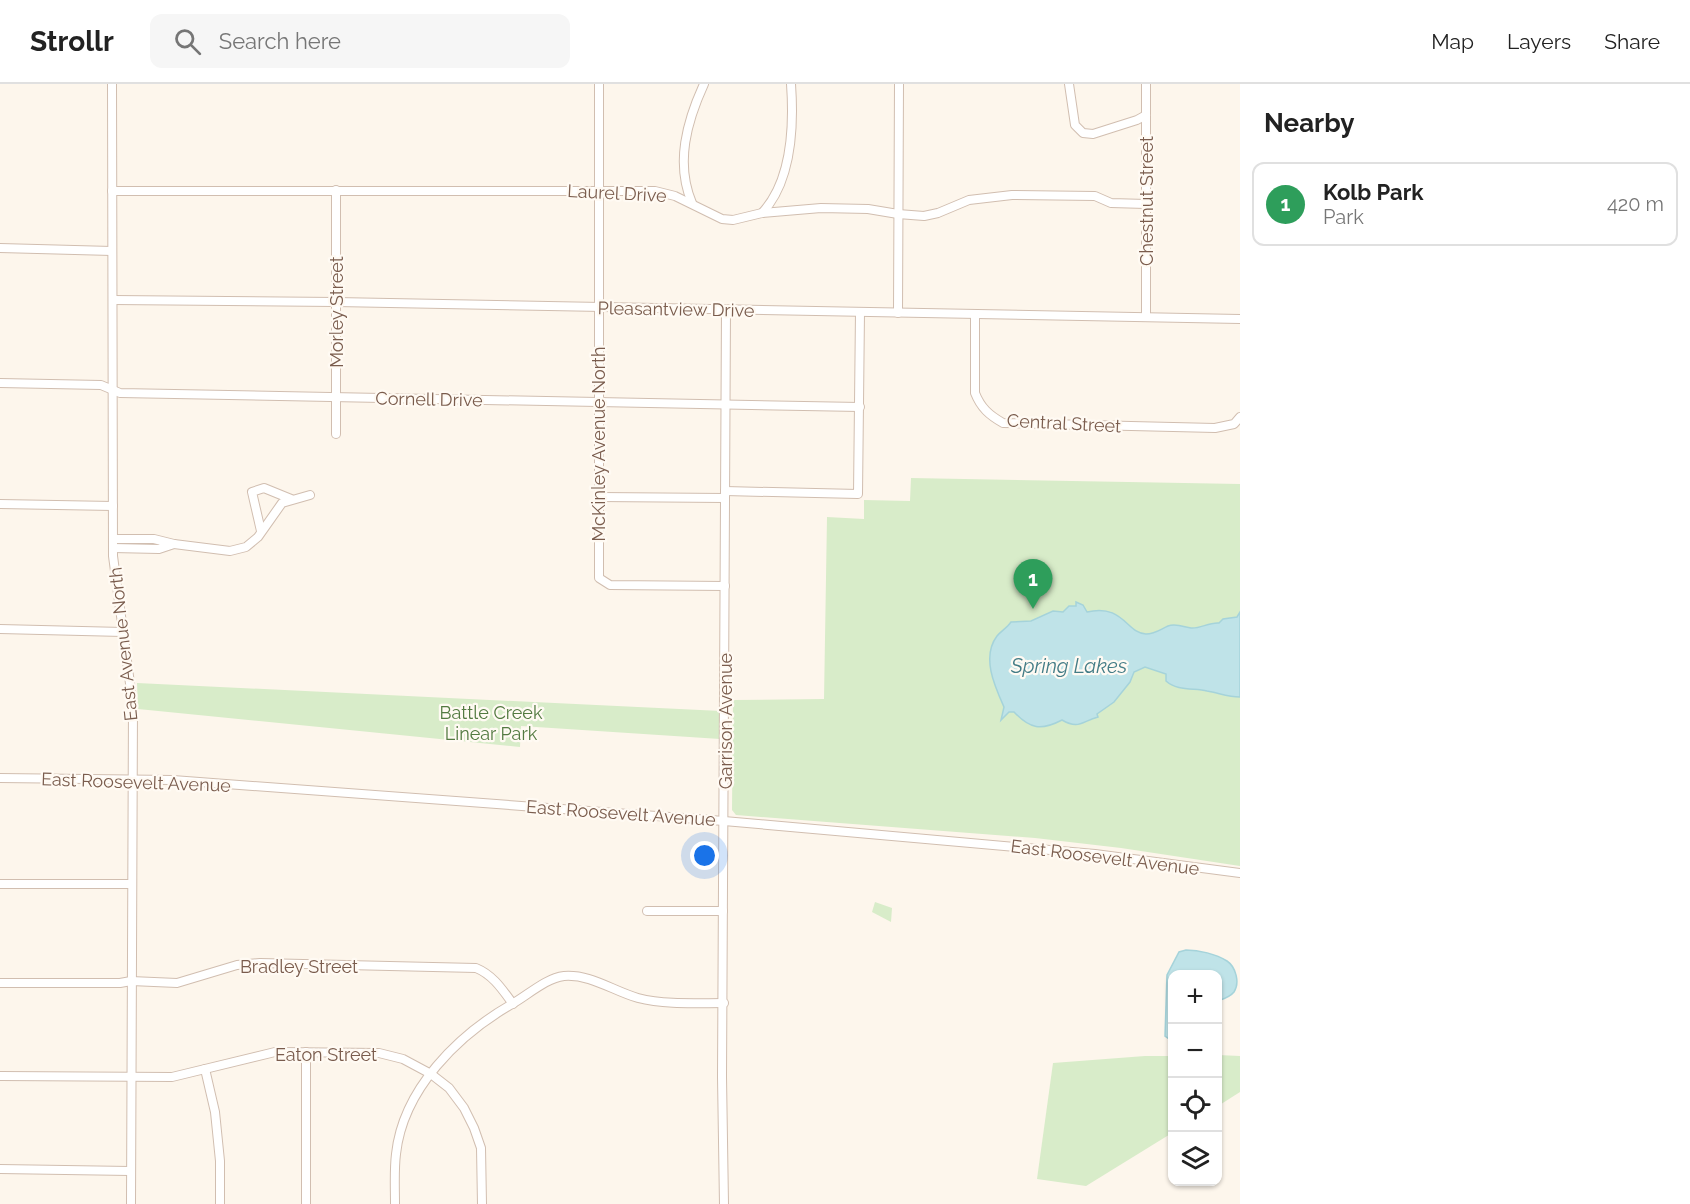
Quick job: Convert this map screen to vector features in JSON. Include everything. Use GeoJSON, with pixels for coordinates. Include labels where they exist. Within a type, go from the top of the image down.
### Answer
{"type":"FeatureCollection","features":[{"type":"Feature","properties":{"kind":"street","name":"East Avenue North"},"geometry":{"type":"LineString","coordinates":[[112,84],[112,539],[132,693],[131,1204]]}},
{"type":"Feature","properties":{"kind":"street","name":"McKinley Avenue North"},"geometry":{"type":"LineString","coordinates":[[599,84],[598,578],[606,583],[725,586]]}},
{"type":"Feature","properties":{"kind":"street"},"geometry":{"type":"LineString","coordinates":[[692,202],[686,190],[684,152],[692,111],[704,84]]}},
{"type":"Feature","properties":{"kind":"street"},"geometry":{"type":"LineString","coordinates":[[762,213],[771,204],[777,192],[788,156],[792,118],[791,84]]}},
{"type":"Feature","properties":{"kind":"street"},"geometry":{"type":"LineString","coordinates":[[898,313],[899,84]]}},
{"type":"Feature","properties":{"kind":"street"},"geometry":{"type":"LineString","coordinates":[[1069,84],[1075,125],[1083,133],[1093,134],[1146,115]]}},
{"type":"Feature","properties":{"kind":"street","name":"Chestnut Street"},"geometry":{"type":"LineString","coordinates":[[1146,84],[1146,317]]}},
{"type":"Feature","properties":{"kind":"street","name":"Morley Street"},"geometry":{"type":"LineString","coordinates":[[336,190],[336,434]]}},
{"type":"Feature","properties":{"kind":"street","name":"Laurel Drive"},"geometry":{"type":"LineString","coordinates":[[112,191],[599,190],[655,192],[692,202],[713,215],[733,220],[762,213],[821,208],[868,209],[924,216],[938,213],[969,200],[1012,195],[1095,196],[1111,203],[1146,204]]}},
{"type":"Feature","properties":{"kind":"street"},"geometry":{"type":"LineString","coordinates":[[0,248],[112,251]]}},
{"type":"Feature","properties":{"kind":"street","name":"Pleasantview Drive"},"geometry":{"type":"LineString","coordinates":[[113,300],[1240,319]]}},
{"type":"Feature","properties":{"kind":"street","name":"Garrison Avenue"},"geometry":{"type":"LineString","coordinates":[[723,1204],[726,310]]}},
{"type":"Feature","properties":{"kind":"street"},"geometry":{"type":"LineString","coordinates":[[598,497],[858,494],[860,312]]}},
{"type":"Feature","properties":{"kind":"street","name":"Central Street"},"geometry":{"type":"LineString","coordinates":[[975,315],[975,393],[986,412],[1002,423],[1222,428],[1234,423],[1240,417]]}},
{"type":"Feature","properties":{"kind":"street","name":"Cornell Drive"},"geometry":{"type":"LineString","coordinates":[[0,382],[101,385],[120,393],[860,407]]}},
{"type":"Feature","properties":{"kind":"street"},"geometry":{"type":"LineString","coordinates":[[261,531],[252,492],[264,488],[291,499]]}},
{"type":"Feature","properties":{"kind":"street"},"geometry":{"type":"LineString","coordinates":[[112,539],[154,539],[174,544],[230,551],[246,547],[282,502],[310,495]]}},
{"type":"Feature","properties":{"kind":"street"},"geometry":{"type":"LineString","coordinates":[[0,504],[113,506]]}},
{"type":"Feature","properties":{"kind":"street"},"geometry":{"type":"LineString","coordinates":[[113,549],[159,549],[174,544]]}},
{"type":"Feature","properties":{"kind":"street"},"geometry":{"type":"LineString","coordinates":[[0,629],[123,632]]}},
{"type":"Feature","properties":{"kind":"street","name":"East Roosevelt Avenue"},"geometry":{"type":"LineString","coordinates":[[0,778],[132,778],[724,821],[1095,854],[1240,873]]}},
{"type":"Feature","properties":{"kind":"street"},"geometry":{"type":"LineString","coordinates":[[0,884],[131,884]]}},
{"type":"Feature","properties":{"kind":"street"},"geometry":{"type":"LineString","coordinates":[[647,911],[723,911]]}},
{"type":"Feature","properties":{"kind":"street","name":"Bradley Street"},"geometry":{"type":"LineString","coordinates":[[0,982],[177,983],[237,964],[260,963],[476,968],[487,972],[513,1004]]}},
{"type":"Feature","properties":{"kind":"street"},"geometry":{"type":"LineString","coordinates":[[395,1204],[396,1153],[402,1128],[411,1105],[431,1074],[462,1040],[489,1018],[543,985],[562,976],[585,977],[637,997],[654,1001],[724,1003]]}},
{"type":"Feature","properties":{"kind":"street","name":"Eaton Street"},"geometry":{"type":"LineString","coordinates":[[0,1076],[172,1077],[274,1052],[379,1053],[403,1059],[431,1074],[449,1088],[464,1108],[481,1148],[482,1204]]}},
{"type":"Feature","properties":{"kind":"street"},"geometry":{"type":"LineString","coordinates":[[306,1052],[306,1204]]}},
{"type":"Feature","properties":{"kind":"street"},"geometry":{"type":"LineString","coordinates":[[205,1070],[215,1112],[220,1161],[220,1204]]}},
{"type":"Feature","properties":{"kind":"street"},"geometry":{"type":"LineString","coordinates":[[0,1169],[130,1171]]}},
{"type":"Feature","properties":{"kind":"green space"},"geometry":{"type":"Polygon","coordinates":[[[911,478],[1240,484],[1240,866],[1035,838],[736,815],[732,810],[733,700],[824,699],[827,517],[864,519],[864,500],[910,501],[911,478]]]}},
{"type":"Feature","properties":{"kind":"green space","name":"Battle Creek Linear Park"},"geometry":{"type":"Polygon","coordinates":[[[137,683],[721,711],[720,739],[521,726],[520,747],[138,709],[137,683]]]}},
{"type":"Feature","properties":{"kind":"green space"},"geometry":{"type":"Polygon","coordinates":[[[875,902],[892,908],[891,922],[872,912],[875,902]]]}},
{"type":"Feature","properties":{"kind":"green space"},"geometry":{"type":"Polygon","coordinates":[[[1222,1055],[1240,1056],[1240,1092],[1222,1103],[1222,1055]]]}},
{"type":"Feature","properties":{"kind":"green space"},"geometry":{"type":"Polygon","coordinates":[[[1168,1056],[1168,1135],[1086,1186],[1037,1179],[1053,1063],[1168,1056]]]}},
{"type":"Feature","properties":{"kind":"water","name":"Spring Lakes"},"geometry":{"type":"Polygon","coordinates":[[[1076,602],[1083,605],[1087,612],[1099,610],[1116,615],[1139,633],[1146,634],[1171,625],[1194,628],[1219,623],[1223,619],[1237,617],[1240,612],[1240,697],[1175,686],[1166,681],[1166,674],[1145,667],[1134,672],[1130,682],[1114,702],[1097,714],[1098,717],[1080,724],[1062,720],[1048,726],[1036,726],[1025,722],[1014,712],[1009,712],[1001,720],[1004,707],[991,672],[990,662],[992,644],[997,636],[1011,622],[1031,621],[1053,611],[1063,612],[1069,606],[1076,606],[1076,602]]]}},
{"type":"Feature","properties":{"kind":"water"},"geometry":{"type":"Polygon","coordinates":[[[1186,950],[1207,953],[1227,961],[1235,971],[1237,980],[1232,994],[1222,1000],[1222,970],[1170,970],[1179,952],[1186,950]]]}},
{"type":"Feature","properties":{"kind":"water"},"geometry":{"type":"Polygon","coordinates":[[[1168,973],[1168,1038],[1165,1036],[1168,973]]]}},
{"type":"Feature","properties":{"kind":"place","name":"Kolb Park"},"geometry":{"type":"Point","coordinates":[1033,609]}}]}
